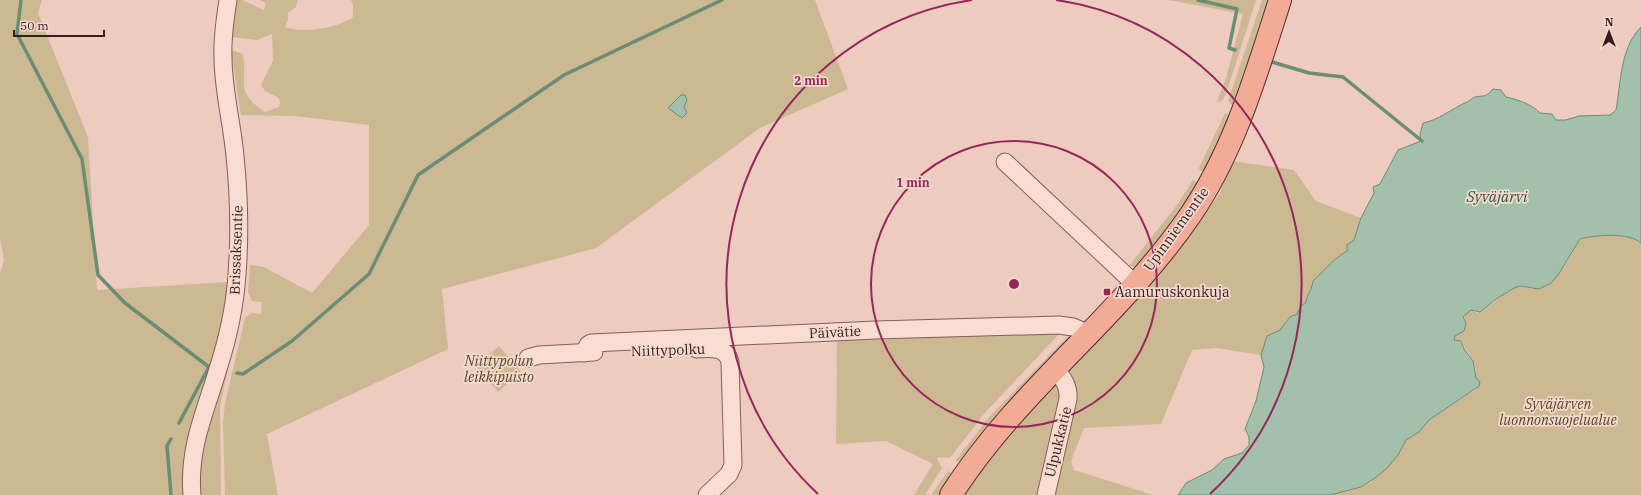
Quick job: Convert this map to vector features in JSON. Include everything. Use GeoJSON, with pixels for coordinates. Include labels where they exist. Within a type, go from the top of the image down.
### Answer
{"type":"FeatureCollection","features":[{"type":"Feature","properties":{"kind":"main road","name":"Upinniementie"},"geometry":{"type":"LineString","coordinates":[[951,495],[979,453],[1037,386],[1090,334],[1136,285],[1189,217],[1226,152],[1242,112],[1280,0]]}},
{"type":"Feature","properties":{"kind":"street","name":"Brissaksentie"},"geometry":{"type":"LineString","coordinates":[[192,495],[191,472],[194,442],[223,352],[234,302],[237,276],[239,234],[238,191],[223,58],[223,38],[228,0]]}},
{"type":"Feature","properties":{"kind":"street"},"geometry":{"type":"LineString","coordinates":[[1005,162],[1136,285]]}},
{"type":"Feature","properties":{"kind":"street","name":"Päivätie"},"geometry":{"type":"LineString","coordinates":[[584,353],[588,345],[591,343],[876,330],[1059,325],[1073,327],[1090,334]]}},
{"type":"Feature","properties":{"kind":"street","name":"Niittypolku"},"geometry":{"type":"LineString","coordinates":[[528,358],[539,355],[584,353],[707,348],[721,350],[726,354],[730,362],[732,380],[733,465],[729,474],[707,495]]}},
{"type":"Feature","properties":{"kind":"street","name":"Ulpukkatie"},"geometry":{"type":"LineString","coordinates":[[1046,495],[1068,399],[1068,392],[1064,380],[1055,369]]}},
{"type":"Feature","properties":{"kind":"green space"},"geometry":{"type":"Polygon","coordinates":[[[0,0],[42,0],[38,13],[88,137],[97,290],[229,282],[228,304],[186,495],[0,495],[0,273],[4,260],[0,239],[0,0]]]}},
{"type":"Feature","properties":{"kind":"green space"},"geometry":{"type":"Polygon","coordinates":[[[237,0],[242,0],[264,10],[266,3],[259,0],[298,0],[296,7],[288,13],[288,20],[285,27],[310,30],[330,27],[347,21],[353,17],[353,6],[351,0],[815,0],[848,89],[760,128],[596,248],[442,289],[448,349],[267,434],[278,495],[225,495],[223,424],[225,403],[245,318],[251,313],[261,314],[262,302],[252,301],[248,292],[250,265],[264,267],[312,293],[369,225],[369,125],[295,116],[241,115],[231,50],[243,54],[244,87],[249,98],[255,105],[265,112],[279,107],[280,103],[279,98],[265,91],[261,85],[273,61],[272,34],[257,40],[232,37],[237,0]]]}},
{"type":"Feature","properties":{"kind":"green space"},"geometry":{"type":"Polygon","coordinates":[[[1169,0],[1256,0],[1226,94],[1222,101],[1217,102],[1226,78],[1243,14],[1169,0]]]}},
{"type":"Feature","properties":{"kind":"green space"},"geometry":{"type":"Polygon","coordinates":[[[1262,0],[1271,0],[1235,105],[1232,105],[1228,101],[1262,0]]]}},
{"type":"Feature","properties":{"kind":"green space"},"geometry":{"type":"Polygon","coordinates":[[[1225,113],[1231,115],[1204,171],[1200,171],[1199,168],[1225,113]]]}},
{"type":"Feature","properties":{"kind":"green space"},"geometry":{"type":"Polygon","coordinates":[[[1231,161],[1294,170],[1316,201],[1361,218],[1354,240],[1347,251],[1337,257],[1331,265],[1313,281],[1306,302],[1301,306],[1297,314],[1290,317],[1280,330],[1267,336],[1261,355],[1216,348],[1192,350],[1161,424],[1084,428],[1071,461],[1074,470],[1153,495],[1052,495],[1069,367],[1132,302],[1198,224],[1220,193],[1231,161]]]}},
{"type":"Feature","properties":{"kind":"green space"},"geometry":{"type":"Polygon","coordinates":[[[1193,180],[1197,182],[1195,190],[1182,211],[1141,262],[1135,267],[1129,266],[1177,205],[1193,180]]]}},
{"type":"Feature","properties":{"kind":"green space","name":"Syväjärven luonnonsuojelualue"},"geometry":{"type":"Polygon","coordinates":[[[1596,236],[1626,236],[1641,243],[1641,495],[1330,495],[1358,488],[1370,483],[1388,466],[1406,440],[1419,432],[1429,420],[1476,389],[1476,373],[1473,361],[1462,341],[1454,340],[1455,336],[1464,331],[1466,323],[1464,320],[1465,315],[1471,310],[1477,313],[1482,311],[1508,291],[1516,287],[1537,289],[1543,287],[1555,277],[1567,263],[1578,241],[1596,236]]]}},
{"type":"Feature","properties":{"kind":"green space"},"geometry":{"type":"Polygon","coordinates":[[[239,316],[220,406],[221,495],[196,495],[198,453],[239,316]]]}},
{"type":"Feature","properties":{"kind":"green space"},"geometry":{"type":"Polygon","coordinates":[[[1061,332],[984,414],[950,458],[939,457],[937,459],[942,468],[925,495],[914,495],[933,464],[886,441],[836,444],[837,334],[1061,332]]]}},
{"type":"Feature","properties":{"kind":"green space"},"geometry":{"type":"Polygon","coordinates":[[[1068,336],[1070,338],[961,462],[955,461],[990,416],[1068,336]]]}},
{"type":"Feature","properties":{"kind":"green space","name":"Niittypolun leikkipuisto"},"geometry":{"type":"Polygon","coordinates":[[[499,346],[521,372],[498,392],[476,366],[499,346]]]}},
{"type":"Feature","properties":{"kind":"green space"},"geometry":{"type":"Polygon","coordinates":[[[1054,385],[1061,386],[1065,392],[1041,495],[961,495],[989,453],[1054,385]]]}},
{"type":"Feature","properties":{"kind":"green space"},"geometry":{"type":"Polygon","coordinates":[[[948,471],[951,473],[951,477],[941,495],[931,495],[948,471]]]}},
{"type":"Feature","properties":{"kind":"water","name":"Syväjärvi"},"geometry":{"type":"Polygon","coordinates":[[[1641,27],[1641,243],[1629,237],[1612,235],[1594,236],[1580,239],[1558,275],[1551,283],[1539,289],[1520,286],[1514,288],[1496,299],[1480,312],[1471,310],[1463,317],[1466,323],[1464,331],[1455,336],[1454,340],[1461,341],[1464,349],[1473,361],[1476,378],[1480,382],[1479,386],[1429,420],[1419,432],[1406,440],[1398,455],[1386,469],[1361,487],[1330,495],[1178,495],[1186,483],[1212,470],[1224,459],[1242,453],[1249,445],[1249,437],[1245,429],[1256,401],[1264,367],[1261,355],[1267,336],[1280,330],[1290,317],[1297,314],[1301,306],[1306,302],[1313,281],[1333,261],[1347,251],[1347,245],[1354,240],[1361,218],[1374,193],[1373,187],[1380,184],[1398,150],[1421,141],[1420,134],[1423,123],[1440,117],[1468,102],[1474,97],[1485,96],[1493,89],[1501,90],[1506,97],[1533,107],[1540,113],[1552,114],[1556,120],[1566,120],[1579,116],[1610,115],[1616,110],[1625,55],[1634,35],[1641,27]]]}},
{"type":"Feature","properties":{"kind":"water"},"geometry":{"type":"Polygon","coordinates":[[[681,95],[685,95],[687,100],[684,107],[687,113],[682,118],[668,108],[681,95]]]}},
{"type":"Feature","properties":{"kind":"waterway"},"geometry":{"type":"LineString","coordinates":[[21,0],[17,34],[82,159],[98,275],[125,303],[209,367],[179,423]]}},
{"type":"Feature","properties":{"kind":"waterway"},"geometry":{"type":"LineString","coordinates":[[237,373],[243,374],[292,341],[369,274],[418,175],[564,75],[722,0]]}},
{"type":"Feature","properties":{"kind":"waterway"},"geometry":{"type":"LineString","coordinates":[[1198,0],[1237,9],[1229,48],[1235,50]]}},
{"type":"Feature","properties":{"kind":"waterway"},"geometry":{"type":"LineString","coordinates":[[1272,62],[1309,73],[1343,77],[1422,141]]}},
{"type":"Feature","properties":{"kind":"waterway"},"geometry":{"type":"LineString","coordinates":[[171,439],[167,446],[171,495]]}},
{"type":"Feature","properties":{"kind":"place","name":"Aamuruskonkuja"},"geometry":{"type":"Point","coordinates":[1107,292]}}]}
